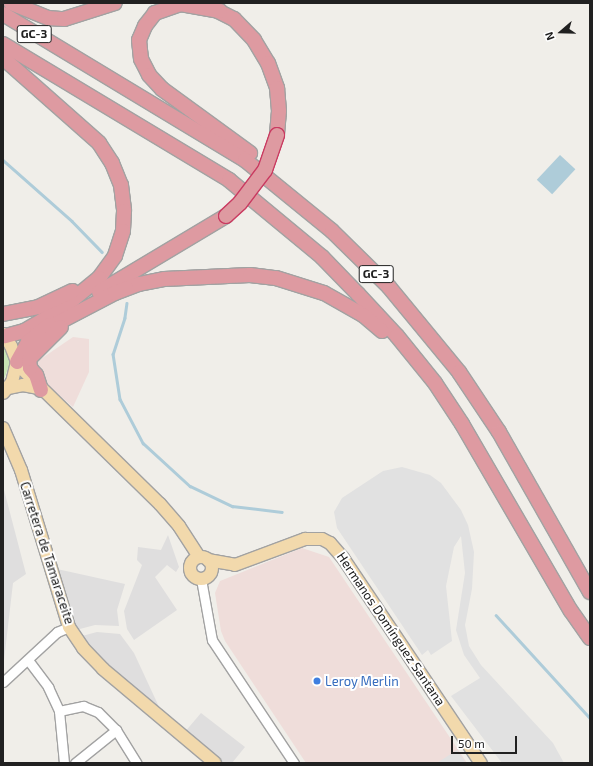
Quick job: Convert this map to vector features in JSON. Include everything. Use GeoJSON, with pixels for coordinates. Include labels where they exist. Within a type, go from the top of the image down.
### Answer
{"type":"FeatureCollection","features":[{"type":"Feature","properties":{"kind":"highway"},"geometry":{"type":"LineString","coordinates":[[11,3],[42,16],[64,19],[115,3]]}},
{"type":"Feature","properties":{"kind":"highway"},"geometry":{"type":"LineString","coordinates":[[17,363],[28,342],[67,312],[226,216],[240,203],[261,175],[276,135],[279,111],[277,88],[268,62],[254,40],[234,19],[220,11],[200,3]]}},
{"type":"Feature","properties":{"kind":"highway"},"geometry":{"type":"LineString","coordinates":[[220,11],[181,4],[155,13],[145,26],[139,40],[141,59],[149,75],[162,89],[246,151],[339,226],[389,287]]}},
{"type":"Feature","properties":{"kind":"highway","name":"GC-3"},"geometry":{"type":"LineString","coordinates":[[3,14],[245,160],[332,231],[389,287],[459,372],[499,432],[590,592]]}},
{"type":"Feature","properties":{"kind":"highway","name":"GC-3"},"geometry":{"type":"LineString","coordinates":[[3,44],[228,180],[322,257],[397,336],[435,383],[462,424],[571,612],[590,638]]}},
{"type":"Feature","properties":{"kind":"highway"},"geometry":{"type":"LineString","coordinates":[[3,58],[99,143],[112,163],[121,185],[123,231],[115,256],[99,278],[67,312],[29,359],[30,368],[36,375],[40,389]]}},
{"type":"Feature","properties":{"kind":"highway"},"geometry":{"type":"LineString","coordinates":[[4,335],[24,331],[115,293],[164,279],[242,276],[276,278],[324,292],[363,315],[381,330],[414,367],[435,383]]}},
{"type":"Feature","properties":{"kind":"highway"},"geometry":{"type":"LineString","coordinates":[[3,314],[38,307],[99,278]]}},
{"type":"Feature","properties":{"kind":"main road"},"geometry":{"type":"LineString","coordinates":[[4,335],[17,363],[40,389],[78,422],[160,504],[179,526],[204,559],[212,570],[208,576],[201,579],[195,577],[191,571],[191,564],[204,559]]}},
{"type":"Feature","properties":{"kind":"main road"},"geometry":{"type":"LineString","coordinates":[[6,390],[17,363]]}},
{"type":"Feature","properties":{"kind":"main road"},"geometry":{"type":"LineString","coordinates":[[6,390],[23,385],[40,389]]}},
{"type":"Feature","properties":{"kind":"main road","name":"Carretera de Tamaraceite"},"geometry":{"type":"LineString","coordinates":[[3,428],[21,470],[69,627],[83,648],[102,669],[215,763]]}},
{"type":"Feature","properties":{"kind":"main road","name":"Hermanos Domínguez Santana"},"geometry":{"type":"LineString","coordinates":[[204,559],[235,565],[304,539],[322,539],[330,543],[343,558],[481,763]]}},
{"type":"Feature","properties":{"kind":"street"},"geometry":{"type":"LineString","coordinates":[[201,579],[212,640],[294,763]]}},
{"type":"Feature","properties":{"kind":"street"},"geometry":{"type":"LineString","coordinates":[[3,682],[57,632],[69,627]]}},
{"type":"Feature","properties":{"kind":"street"},"geometry":{"type":"LineString","coordinates":[[28,660],[48,687],[59,711],[64,763]]}},
{"type":"Feature","properties":{"kind":"street"},"geometry":{"type":"LineString","coordinates":[[59,711],[83,706],[98,712],[116,730],[137,763]]}},
{"type":"Feature","properties":{"kind":"street"},"geometry":{"type":"LineString","coordinates":[[75,763],[116,730]]}},
{"type":"Feature","properties":{"kind":"shaded area"},"geometry":{"type":"Polygon","coordinates":[[[73,337],[89,339],[89,372],[73,407],[44,382],[32,365],[73,337]]]}},
{"type":"Feature","properties":{"kind":"shaded area"},"geometry":{"type":"Polygon","coordinates":[[[402,467],[430,475],[441,483],[461,510],[468,525],[474,552],[472,589],[465,625],[469,646],[481,665],[553,743],[564,763],[502,763],[451,696],[480,678],[464,655],[456,630],[465,573],[461,536],[454,547],[446,586],[452,641],[431,655],[428,650],[422,655],[337,528],[334,512],[342,498],[383,471],[402,467]]]}},
{"type":"Feature","properties":{"kind":"shaded area"},"geometry":{"type":"Polygon","coordinates":[[[3,486],[26,574],[13,583],[3,669],[3,486]]]}},
{"type":"Feature","properties":{"kind":"shaded area"},"geometry":{"type":"Polygon","coordinates":[[[168,535],[179,567],[176,572],[167,565],[155,577],[177,610],[134,640],[127,629],[124,611],[142,565],[137,560],[138,547],[161,550],[168,535]]]}},
{"type":"Feature","properties":{"kind":"shaded area","name":"Leroy Merlin"},"geometry":{"type":"Polygon","coordinates":[[[302,548],[329,557],[467,763],[306,763],[225,641],[221,631],[215,593],[220,581],[302,548]]]}},
{"type":"Feature","properties":{"kind":"shaded area"},"geometry":{"type":"Polygon","coordinates":[[[57,569],[125,584],[117,610],[119,626],[95,625],[76,630],[57,569]]]}},
{"type":"Feature","properties":{"kind":"shaded area"},"geometry":{"type":"Polygon","coordinates":[[[97,632],[120,634],[134,653],[160,709],[126,683],[82,636],[97,632]]]}},
{"type":"Feature","properties":{"kind":"shaded area"},"geometry":{"type":"Polygon","coordinates":[[[201,713],[245,747],[232,763],[221,763],[184,733],[201,713]]]}},
{"type":"Feature","properties":{"kind":"shaded area"},"geometry":{"type":"Polygon","coordinates":[[[457,750],[466,763],[437,763],[457,750]]]}},
{"type":"Feature","properties":{"kind":"green space"},"geometry":{"type":"Polygon","coordinates":[[[3,344],[9,355],[9,366],[3,382],[3,344]]]}},
{"type":"Feature","properties":{"kind":"water"},"geometry":{"type":"Polygon","coordinates":[[[560,155],[575,169],[552,194],[537,180],[560,155]]]}},
{"type":"Feature","properties":{"kind":"waterway"},"geometry":{"type":"LineString","coordinates":[[3,160],[72,221],[102,252]]}},
{"type":"Feature","properties":{"kind":"waterway"},"geometry":{"type":"LineString","coordinates":[[127,303],[125,318],[113,354],[120,399],[143,443],[190,486],[232,506],[282,512]]}},
{"type":"Feature","properties":{"kind":"waterway"},"geometry":{"type":"LineString","coordinates":[[496,615],[590,718]]}},
{"type":"Feature","properties":{"kind":"place","name":"Leroy Merlin"},"geometry":{"type":"Point","coordinates":[317,681]}}]}
